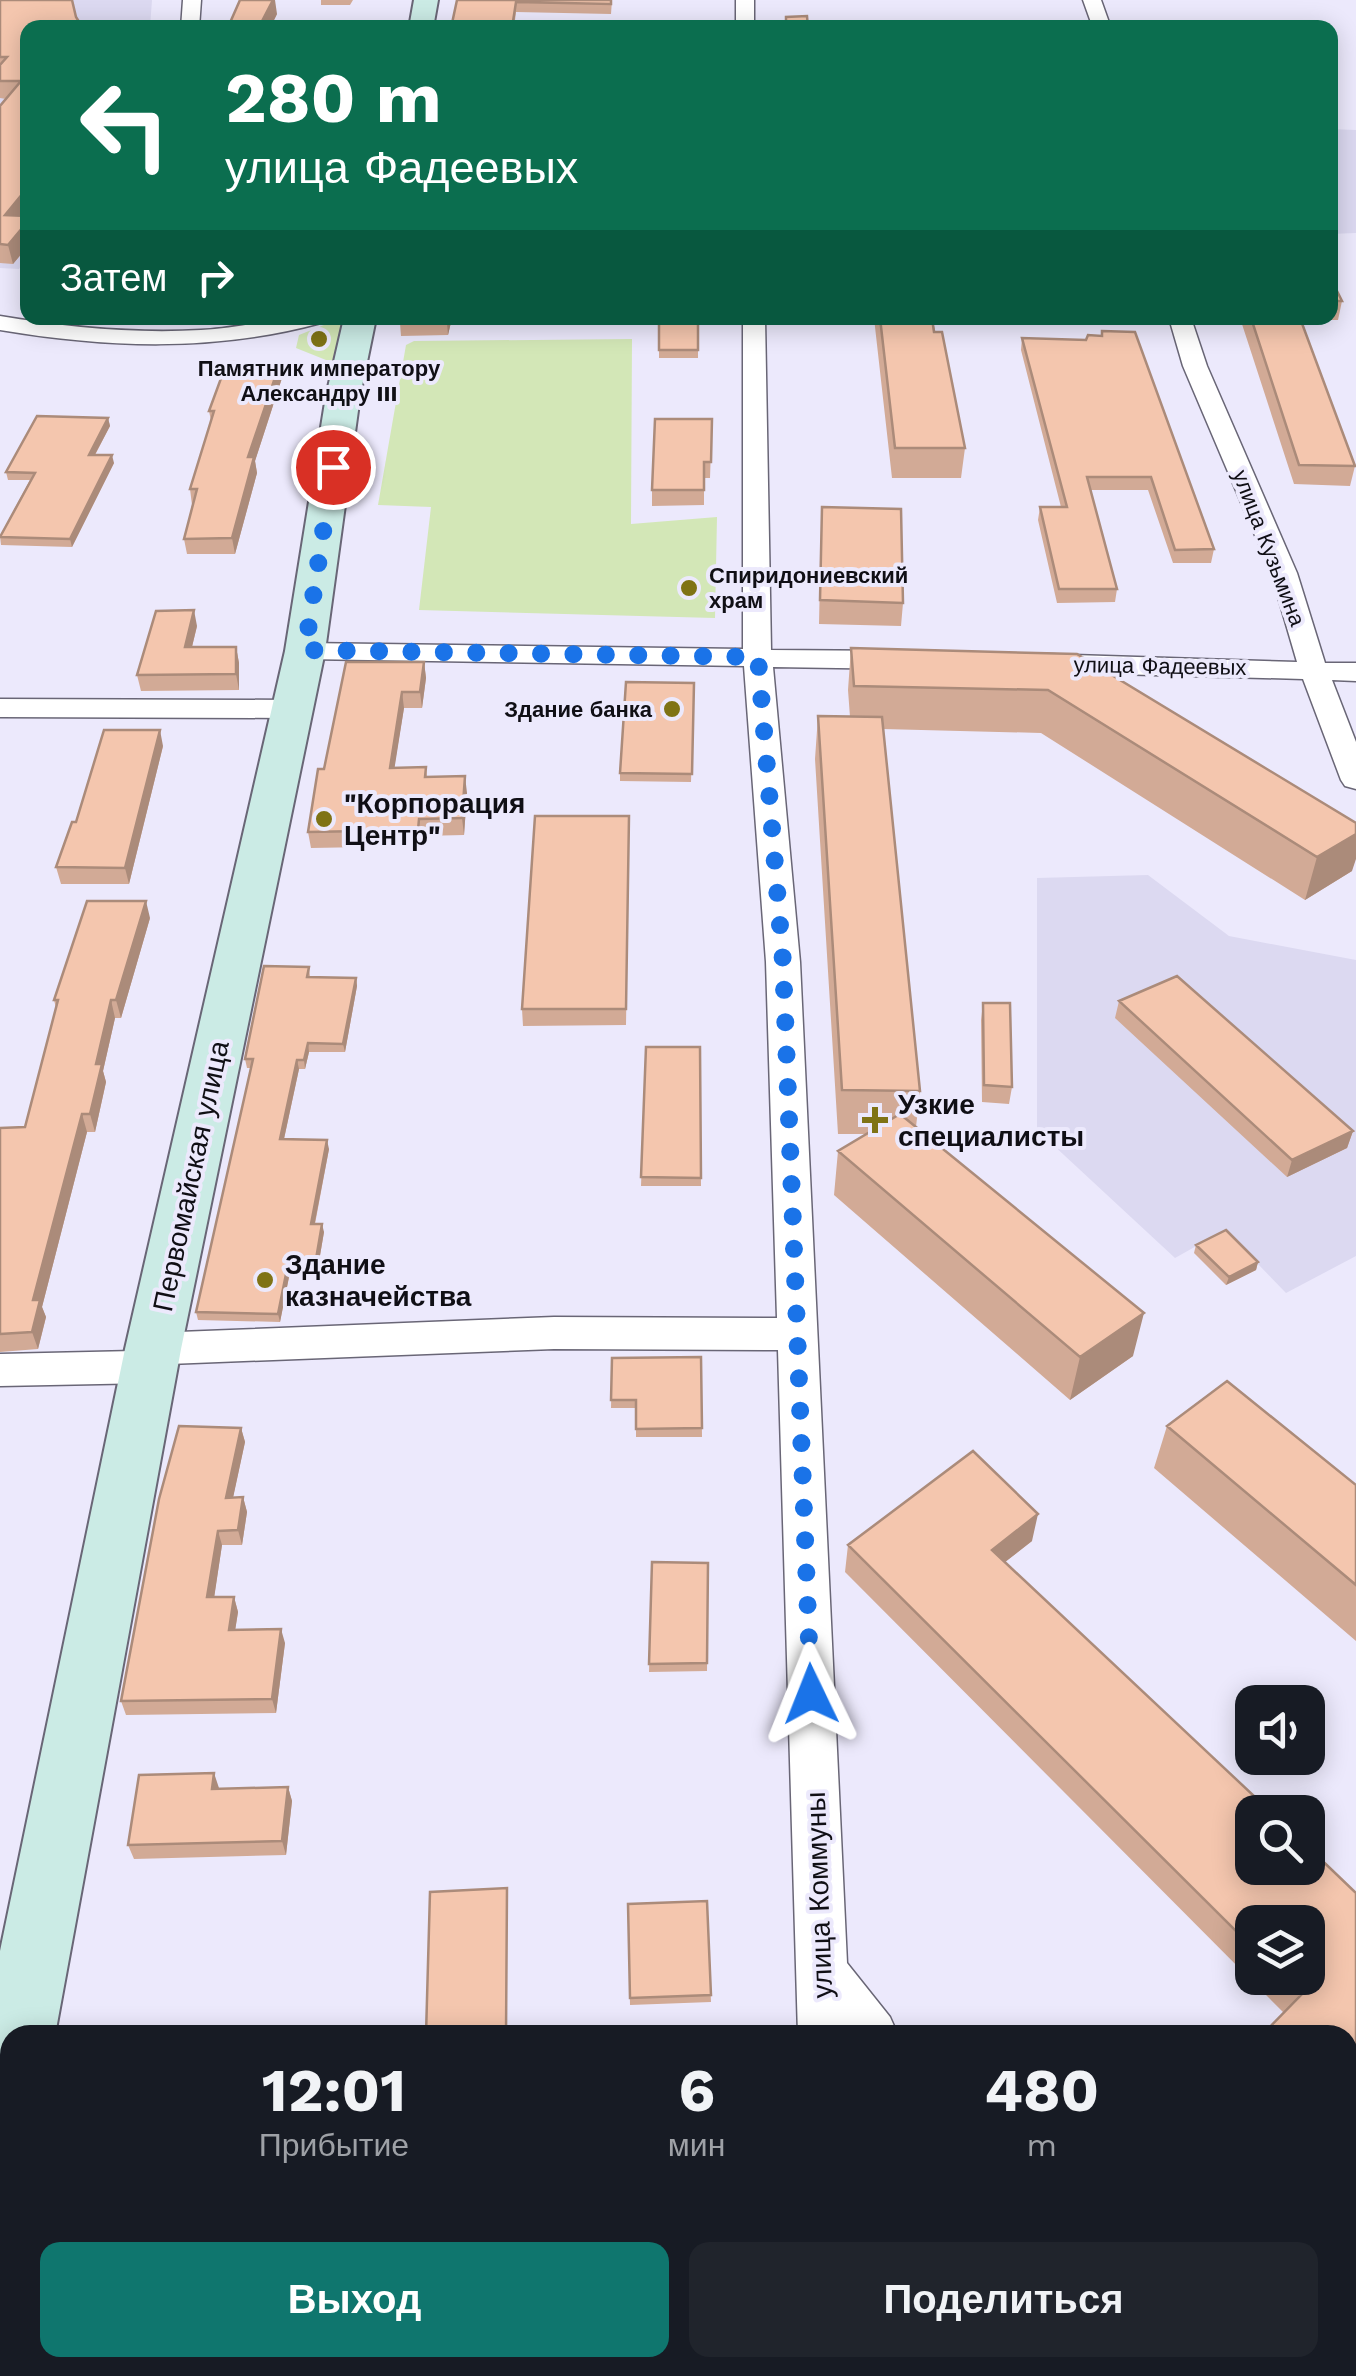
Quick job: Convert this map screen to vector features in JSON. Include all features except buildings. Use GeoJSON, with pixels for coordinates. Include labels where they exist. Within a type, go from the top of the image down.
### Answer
{"type":"FeatureCollection","features":[{"type":"Feature","properties":{"kind":"main road","name":"Первомайская улица"},"geometry":{"type":"LineString","coordinates":[[21,2025],[152,1358],[305,650],[343,396],[358,325]]}},
{"type":"Feature","properties":{"kind":"street"},"geometry":{"type":"LineString","coordinates":[[1,326],[94,335],[238,334],[281,325]]}},
{"type":"Feature","properties":{"kind":"street","name":"улица Коммуны"},"geometry":{"type":"LineString","coordinates":[[754,325],[758,657],[783,962],[824,2025]]}},
{"type":"Feature","properties":{"kind":"street","name":"улица Кузьмина"},"geometry":{"type":"LineString","coordinates":[[1182,325],[1195,366],[1284,574],[1313,669],[1356,780]]}},
{"type":"Feature","properties":{"kind":"street"},"geometry":{"type":"LineString","coordinates":[[305,650],[934,661]]}},
{"type":"Feature","properties":{"kind":"street","name":"улица Фадеевых"},"geometry":{"type":"LineString","coordinates":[[1014,662],[1356,672]]}},
{"type":"Feature","properties":{"kind":"street"},"geometry":{"type":"LineString","coordinates":[[0,708],[291,708]]}},
{"type":"Feature","properties":{"kind":"street"},"geometry":{"type":"LineString","coordinates":[[0,1370],[554,1333],[796,1334]]}},
{"type":"Feature","properties":{"kind":"street"},"geometry":{"type":"LineString","coordinates":[[822,1973],[864,2025]]}},
{"type":"Feature","properties":{"kind":"shaded area"},"geometry":{"type":"Polygon","coordinates":[[[0,0],[152,0],[151,20],[20,20],[20,268],[0,268],[0,0]]]}},
{"type":"Feature","properties":{"kind":"shaded area"},"geometry":{"type":"Polygon","coordinates":[[[1338,129],[1356,130],[1356,233],[1338,234],[1338,129]]]}},
{"type":"Feature","properties":{"kind":"shaded area"},"geometry":{"type":"Polygon","coordinates":[[[1148,875],[1229,936],[1356,960],[1356,1256],[1286,1293],[1225,1230],[1175,1258],[1037,1130],[1037,878],[1148,875]]]}},
{"type":"Feature","properties":{"kind":"green space"},"geometry":{"type":"Polygon","coordinates":[[[324,325],[345,325],[338,361],[296,348],[299,335],[324,325]]]}},
{"type":"Feature","properties":{"kind":"green space"},"geometry":{"type":"Polygon","coordinates":[[[632,339],[631,524],[717,517],[715,618],[419,610],[431,507],[378,505],[406,345],[414,341],[632,339]]]}},
{"type":"Feature","properties":{"kind":"place","name":"Памятник императору Александру III"},"geometry":{"type":"Point","coordinates":[319,339]}},
{"type":"Feature","properties":{"kind":"place","name":"Спиридониевский храм"},"geometry":{"type":"Point","coordinates":[689,588]}},
{"type":"Feature","properties":{"kind":"place","name":"Здание банка"},"geometry":{"type":"Point","coordinates":[672,709]}},
{"type":"Feature","properties":{"kind":"place","name":"\"Корпорация Центр\""},"geometry":{"type":"Point","coordinates":[324,819]}},
{"type":"Feature","properties":{"kind":"place","name":"Узкие специалисты"},"geometry":{"type":"Point","coordinates":[875,1120]}},
{"type":"Feature","properties":{"kind":"place","name":"Здание казначейства"},"geometry":{"type":"Point","coordinates":[265,1280]}},
{"type":"Feature","properties":{"kind":"route"},"geometry":{"type":"LineString","coordinates":[[333,467],[305,650],[758,657],[783,962],[811,1694]]}}]}
